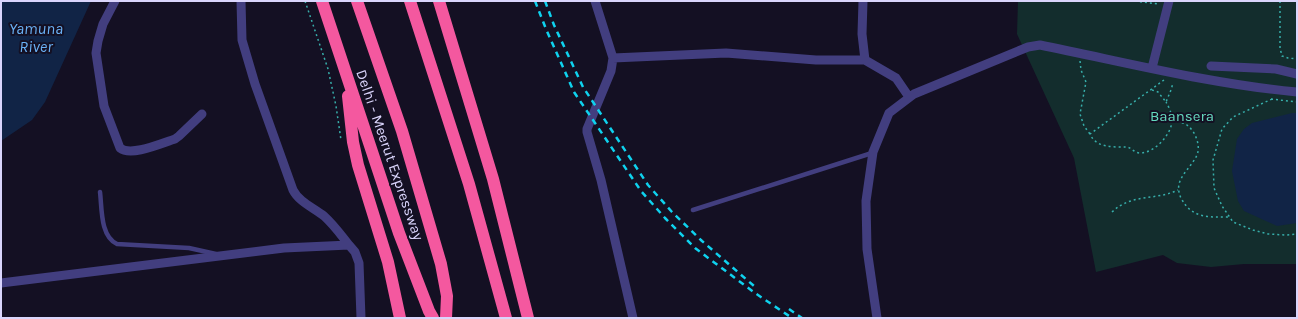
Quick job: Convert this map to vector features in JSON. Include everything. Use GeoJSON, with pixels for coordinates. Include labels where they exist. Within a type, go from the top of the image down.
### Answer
{"type":"FeatureCollection","features":[{"type":"Feature","properties":{"kind":"highway","name":"Delhi - Meerut Expressway"},"geometry":{"type":"LineString","coordinates":[[322,1],[398,233],[428,311],[433,318]]}},
{"type":"Feature","properties":{"kind":"highway","name":"Delhi - Meerut Expressway"},"geometry":{"type":"LineString","coordinates":[[357,1],[402,131],[441,264],[447,296],[446,318]]}},
{"type":"Feature","properties":{"kind":"highway"},"geometry":{"type":"LineString","coordinates":[[410,1],[469,184],[506,318]]}},
{"type":"Feature","properties":{"kind":"highway"},"geometry":{"type":"LineString","coordinates":[[439,1],[493,179],[528,318]]}},
{"type":"Feature","properties":{"kind":"highway"},"geometry":{"type":"LineString","coordinates":[[347,77],[348,105],[358,165],[388,262],[400,318]]}},
{"type":"Feature","properties":{"kind":"street"},"geometry":{"type":"LineString","coordinates":[[115,1],[103,24],[96,53],[104,106],[120,148],[126,151],[134,151],[175,139],[202,114]]}},
{"type":"Feature","properties":{"kind":"street"},"geometry":{"type":"LineString","coordinates":[[241,1],[242,40],[255,84],[293,190],[297,197],[324,216],[334,226],[354,252],[359,263],[361,318]]}},
{"type":"Feature","properties":{"kind":"street"},"geometry":{"type":"LineString","coordinates":[[595,1],[613,58],[611,71],[587,130],[601,180],[633,318]]}},
{"type":"Feature","properties":{"kind":"street"},"geometry":{"type":"LineString","coordinates":[[863,1],[862,34],[865,60]]}},
{"type":"Feature","properties":{"kind":"street"},"geometry":{"type":"LineString","coordinates":[[1152,68],[1169,3]]}},
{"type":"Feature","properties":{"kind":"street"},"geometry":{"type":"LineString","coordinates":[[877,318],[867,249],[866,201],[873,152],[889,113],[914,94],[1033,45],[1040,45],[1222,82],[1264,89],[1297,92]]}},
{"type":"Feature","properties":{"kind":"street"},"geometry":{"type":"LineString","coordinates":[[613,58],[726,53],[816,60],[865,60],[896,78],[909,97]]}},
{"type":"Feature","properties":{"kind":"street"},"geometry":{"type":"LineString","coordinates":[[1211,66],[1276,69],[1297,74]]}},
{"type":"Feature","properties":{"kind":"street"},"geometry":{"type":"LineString","coordinates":[[1,283],[284,248],[349,245]]}},
{"type":"Feature","properties":{"kind":"lane"},"geometry":{"type":"LineString","coordinates":[[693,210],[873,152]]}},
{"type":"Feature","properties":{"kind":"lane"},"geometry":{"type":"LineString","coordinates":[[100,192],[104,227],[108,236],[117,244],[189,248],[223,256]]}},
{"type":"Feature","properties":{"kind":"path"},"geometry":{"type":"LineString","coordinates":[[1135,1],[1169,3]]}},
{"type":"Feature","properties":{"kind":"path"},"geometry":{"type":"LineString","coordinates":[[1280,1],[1280,48],[1282,56],[1297,59]]}},
{"type":"Feature","properties":{"kind":"path"},"geometry":{"type":"LineString","coordinates":[[1082,54],[1079,66],[1086,82],[1080,114],[1084,126],[1092,138],[1103,145],[1113,148],[1129,148],[1134,152],[1141,153],[1148,151],[1166,137],[1172,121],[1166,102],[1158,92],[1151,90]]}},
{"type":"Feature","properties":{"kind":"path"},"geometry":{"type":"LineString","coordinates":[[1166,102],[1172,90],[1173,77]]}},
{"type":"Feature","properties":{"kind":"path"},"geometry":{"type":"LineString","coordinates":[[1090,134],[1166,79]]}},
{"type":"Feature","properties":{"kind":"path"},"geometry":{"type":"LineString","coordinates":[[1272,99],[1233,117],[1222,129],[1213,160],[1214,188],[1222,206],[1233,222],[1268,234],[1297,234]]}},
{"type":"Feature","properties":{"kind":"path"},"geometry":{"type":"LineString","coordinates":[[1172,121],[1181,122],[1187,125],[1198,142],[1198,150],[1196,155],[1182,177],[1178,190],[1183,203],[1196,214],[1211,217],[1229,217]]}},
{"type":"Feature","properties":{"kind":"path"},"geometry":{"type":"LineString","coordinates":[[1112,212],[1129,200],[1163,195],[1178,190]]}},
{"type":"Feature","properties":{"kind":"green space","name":"Baansera"},"geometry":{"type":"Polygon","coordinates":[[[1018,1],[1297,1],[1297,264],[1244,264],[1211,267],[1177,263],[1163,255],[1096,272],[1074,158],[1017,34],[1018,1]]]}},
{"type":"Feature","properties":{"kind":"water","name":"Yamuna River"},"geometry":{"type":"Polygon","coordinates":[[[1,1],[91,1],[45,102],[32,120],[1,141],[1,1]]]}},
{"type":"Feature","properties":{"kind":"water"},"geometry":{"type":"Polygon","coordinates":[[[1297,113],[1297,223],[1277,226],[1244,211],[1238,201],[1232,171],[1237,139],[1244,129],[1252,123],[1297,113]]]}},
{"type":"Feature","properties":{"kind":"railway"},"geometry":{"type":"LineString","coordinates":[[535,1],[574,92],[641,191],[695,248],[755,293],[792,318]]}},
{"type":"Feature","properties":{"kind":"railway"},"geometry":{"type":"LineString","coordinates":[[545,1],[554,25],[583,87],[648,185],[672,212],[702,241],[754,286]]}},
{"type":"Feature","properties":{"kind":"railway"},"geometry":{"type":"LineString","coordinates":[[789,309],[802,318]]}}]}
